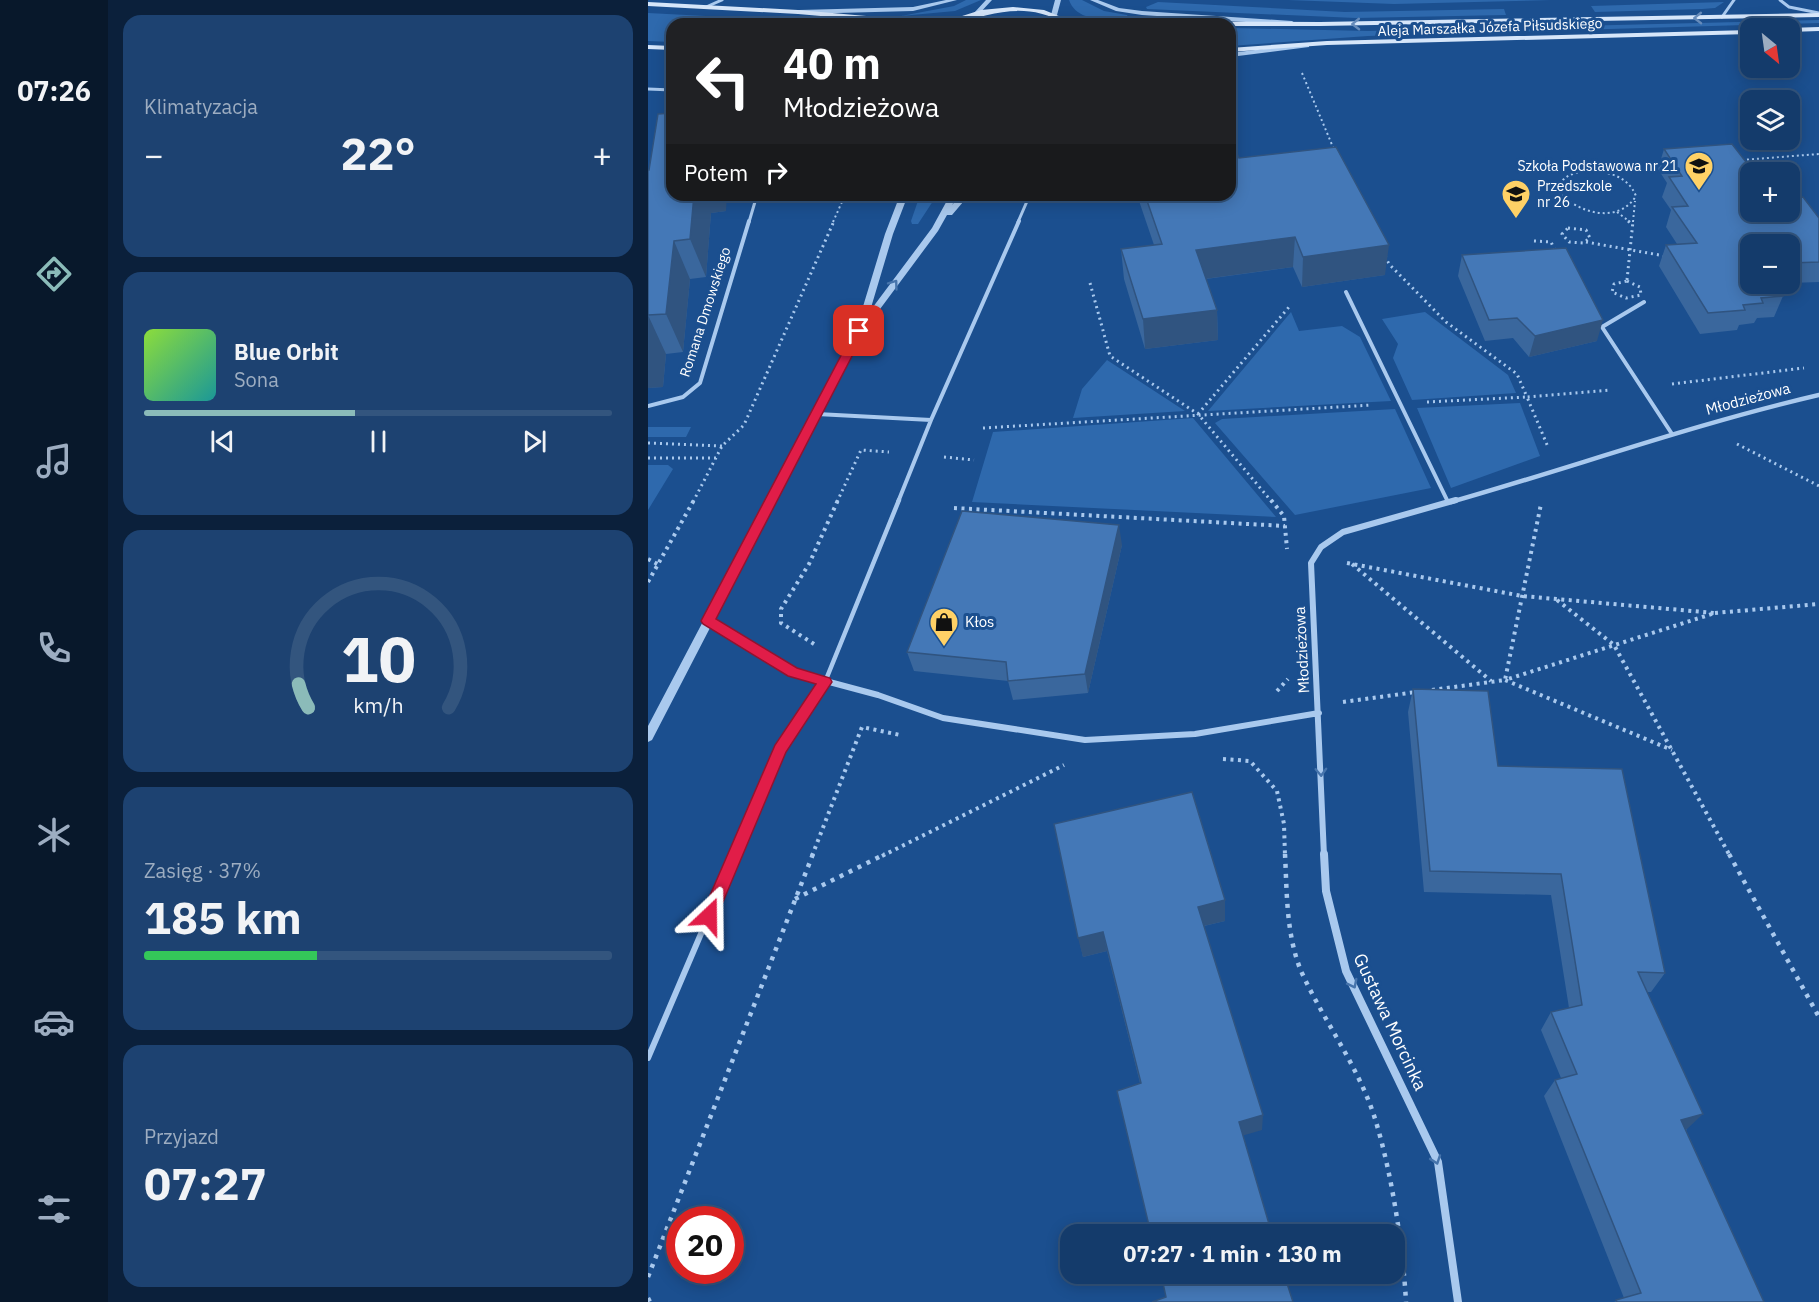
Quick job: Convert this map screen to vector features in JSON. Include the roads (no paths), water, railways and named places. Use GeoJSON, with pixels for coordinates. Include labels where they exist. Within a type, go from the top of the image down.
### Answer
{"type":"FeatureCollection","features":[{"type":"Feature","properties":{"kind":"main road"},"geometry":{"type":"LineString","coordinates":[[648,4],[866,18]]}},
{"type":"Feature","properties":{"kind":"main road"},"geometry":{"type":"LineString","coordinates":[[962,18],[1016,9],[1060,18]]}},
{"type":"Feature","properties":{"kind":"main road","name":"Aleja Marszałka Józefa Piłsudskiego"},"geometry":{"type":"LineString","coordinates":[[1236,24],[1819,14]]}},
{"type":"Feature","properties":{"kind":"main road"},"geometry":{"type":"LineString","coordinates":[[1800,30],[1819,29]]}},
{"type":"Feature","properties":{"kind":"main road","name":"Aleja Marszałka Józefa Piłsudskiego"},"geometry":{"type":"LineString","coordinates":[[1236,50],[1327,43],[1740,32]]}},
{"type":"Feature","properties":{"kind":"main road"},"geometry":{"type":"LineString","coordinates":[[648,47],[666,48]]}},
{"type":"Feature","properties":{"kind":"street"},"geometry":{"type":"LineString","coordinates":[[798,12],[913,9],[954,0]]}},
{"type":"Feature","properties":{"kind":"street"},"geometry":{"type":"LineString","coordinates":[[976,14],[989,0]]}},
{"type":"Feature","properties":{"kind":"street"},"geometry":{"type":"LineString","coordinates":[[1054,15],[1058,0]]}},
{"type":"Feature","properties":{"kind":"street"},"geometry":{"type":"LineString","coordinates":[[1093,0],[1118,10],[1223,18]]}},
{"type":"Feature","properties":{"kind":"street"},"geometry":{"type":"LineString","coordinates":[[1236,19],[1320,24]]}},
{"type":"Feature","properties":{"kind":"street"},"geometry":{"type":"LineString","coordinates":[[1236,54],[1327,43]]}},
{"type":"Feature","properties":{"kind":"street"},"geometry":{"type":"LineString","coordinates":[[889,234],[896,201]]}},
{"type":"Feature","properties":{"kind":"street"},"geometry":{"type":"LineString","coordinates":[[859,331],[902,201]]}},
{"type":"Feature","properties":{"kind":"street"},"geometry":{"type":"LineString","coordinates":[[935,229],[951,201]]}},
{"type":"Feature","properties":{"kind":"street"},"geometry":{"type":"LineString","coordinates":[[648,737],[859,331],[935,229],[960,201]]}},
{"type":"Feature","properties":{"kind":"street","name":"Młodzieżowa"},"geometry":{"type":"LineString","coordinates":[[708,621],[792,672],[878,695],[943,718],[1085,740],[1195,734],[1319,713],[1311,563],[1321,547],[1343,532],[1556,473],[1701,425],[1819,395]]}},
{"type":"Feature","properties":{"kind":"street","name":"Gustawa Morcinka"},"geometry":{"type":"LineString","coordinates":[[1319,713],[1326,891],[1346,971],[1438,1162],[1458,1302]]}},
{"type":"Feature","properties":{"kind":"lane"},"geometry":{"type":"LineString","coordinates":[[706,7],[722,0]]}},
{"type":"Feature","properties":{"kind":"lane"},"geometry":{"type":"LineString","coordinates":[[1722,17],[1734,0]]}},
{"type":"Feature","properties":{"kind":"lane"},"geometry":{"type":"LineString","coordinates":[[1780,0],[1789,7],[1819,14]]}},
{"type":"Feature","properties":{"kind":"lane"},"geometry":{"type":"LineString","coordinates":[[648,89],[666,90]]}},
{"type":"Feature","properties":{"kind":"lane","name":"Romana Dmowskiego"},"geometry":{"type":"LineString","coordinates":[[648,406],[673,402],[692,393],[700,383],[754,201]]}},
{"type":"Feature","properties":{"kind":"lane"},"geometry":{"type":"LineString","coordinates":[[648,1058],[780,749],[825,682],[931,420],[1027,201]]}},
{"type":"Feature","properties":{"kind":"lane"},"geometry":{"type":"LineString","coordinates":[[1346,292],[1448,502]]}},
{"type":"Feature","properties":{"kind":"lane"},"geometry":{"type":"LineString","coordinates":[[1644,302],[1602,327],[1672,434]]}},
{"type":"Feature","properties":{"kind":"lane"},"geometry":{"type":"LineString","coordinates":[[815,414],[931,420]]}},
{"type":"Feature","properties":{"kind":"place","name":"Szkoła Podstawowa nr 21"},"geometry":{"type":"Point","coordinates":[1699,192]}},
{"type":"Feature","properties":{"kind":"place","name":"Przedszkole nr 26"},"geometry":{"type":"Point","coordinates":[1516,220]}},
{"type":"Feature","properties":{"kind":"place","name":"Kłos"},"geometry":{"type":"Point","coordinates":[944,648]}}]}
